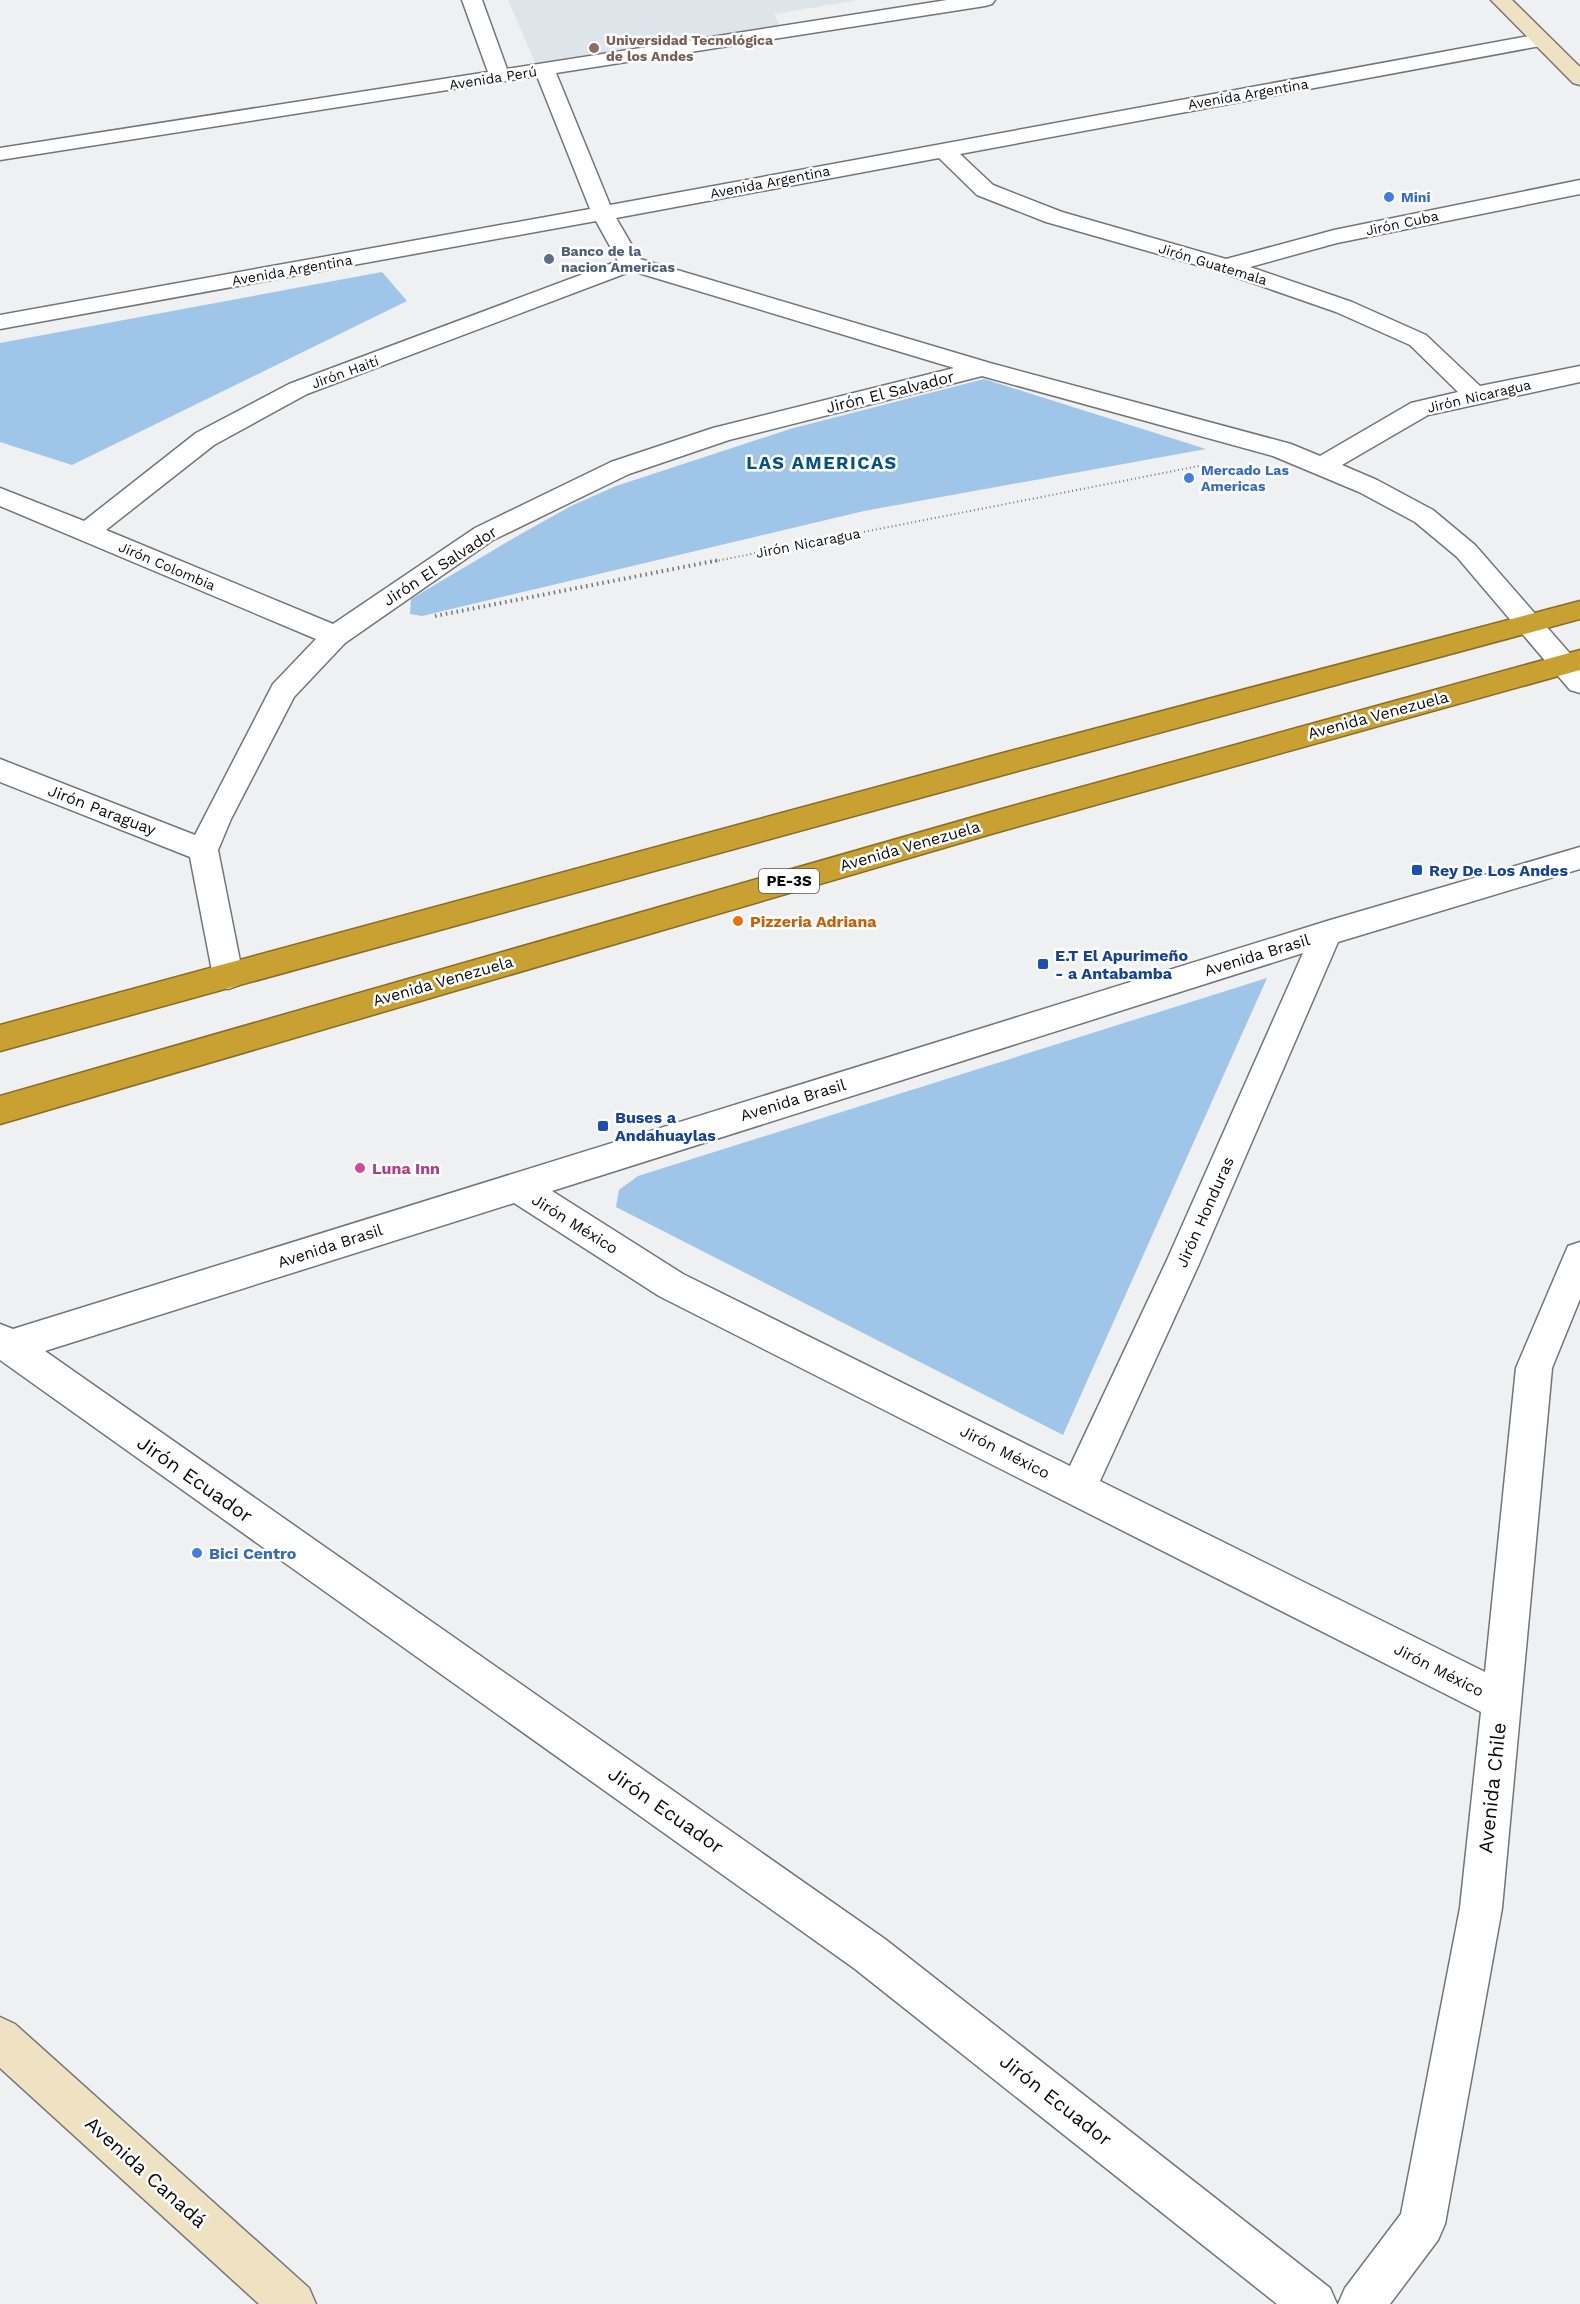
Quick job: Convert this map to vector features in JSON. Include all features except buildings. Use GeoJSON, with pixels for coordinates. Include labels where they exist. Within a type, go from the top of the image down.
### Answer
{"type":"FeatureCollection","features":[{"type":"Feature","properties":{"kind":"highway"},"geometry":{"type":"LineString","coordinates":[[0,1038],[1003,764],[1580,610]]}},
{"type":"Feature","properties":{"kind":"highway","name":"Avenida Venezuela"},"geometry":{"type":"LineString","coordinates":[[0,1110],[1002,820],[1574,669]]}},
{"type":"Feature","properties":{"kind":"street"},"geometry":{"type":"LineString","coordinates":[[472,0],[501,77]]}},
{"type":"Feature","properties":{"kind":"street","name":"Avenida Perú"},"geometry":{"type":"LineString","coordinates":[[0,154],[985,0]]}},
{"type":"Feature","properties":{"kind":"street"},"geometry":{"type":"LineString","coordinates":[[1502,0],[1580,79]]}},
{"type":"Feature","properties":{"kind":"street","name":"Avenida Argentina"},"geometry":{"type":"LineString","coordinates":[[0,322],[603,214],[1540,40]]}},
{"type":"Feature","properties":{"kind":"street"},"geometry":{"type":"LineString","coordinates":[[545,70],[603,214],[631,264],[982,368],[1282,450],[1368,486],[1424,516],[1466,551],[1529,623],[1574,669]]}},
{"type":"Feature","properties":{"kind":"street","name":"Jirón Guatemala"},"geometry":{"type":"LineString","coordinates":[[944,150],[985,190],[1054,217],[1226,266],[1344,307],[1418,340],[1475,395]]}},
{"type":"Feature","properties":{"kind":"street","name":"Jirón Cuba"},"geometry":{"type":"LineString","coordinates":[[1226,266],[1334,237],[1580,187]]}},
{"type":"Feature","properties":{"kind":"street","name":"Jirón Haití"},"geometry":{"type":"LineString","coordinates":[[87,532],[205,439],[298,389],[631,264]]}},
{"type":"Feature","properties":{"kind":"street","name":"Jirón El Salvador"},"geometry":{"type":"LineString","coordinates":[[203,849],[216,819],[283,691],[334,636],[484,534],[620,468],[722,434],[982,368]]}},
{"type":"Feature","properties":{"kind":"street","name":"Jirón Nicaragua"},"geometry":{"type":"LineString","coordinates":[[1320,467],[1420,409],[1475,395],[1580,374]]}},
{"type":"Feature","properties":{"kind":"street","name":"Jirón Colombia"},"geometry":{"type":"LineString","coordinates":[[0,496],[334,636]]}},
{"type":"Feature","properties":{"kind":"street","name":"Jirón Paraguay"},"geometry":{"type":"LineString","coordinates":[[0,770],[203,849]]}},
{"type":"Feature","properties":{"kind":"street"},"geometry":{"type":"LineString","coordinates":[[203,849],[228,976]]}},
{"type":"Feature","properties":{"kind":"street","name":"Avenida Brasil"},"geometry":{"type":"LineString","coordinates":[[4,1344],[517,1187],[1327,933],[1580,858]]}},
{"type":"Feature","properties":{"kind":"street","name":"Jirón Honduras"},"geometry":{"type":"LineString","coordinates":[[1078,1489],[1182,1264],[1327,933]]}},
{"type":"Feature","properties":{"kind":"street","name":"Jirón México"},"geometry":{"type":"LineString","coordinates":[[517,1187],[671,1285],[1501,1701]]}},
{"type":"Feature","properties":{"kind":"street","name":"Avenida Chile"},"geometry":{"type":"LineString","coordinates":[[1361,2304],[1422,2224],[1480,1908],[1534,1368],[1580,1257]]}},
{"type":"Feature","properties":{"kind":"street","name":"Jirón Ecuador"},"geometry":{"type":"LineString","coordinates":[[4,1344],[870,1954],[1314,2304]]}},
{"type":"Feature","properties":{"kind":"street","name":"Avenida Canadá"},"geometry":{"type":"LineString","coordinates":[[0,2039],[293,2304]]}},
{"type":"Feature","properties":{"kind":"path","name":"Jirón Nicaragua"},"geometry":{"type":"LineString","coordinates":[[428,618],[1200,466]]}},
{"type":"Feature","properties":{"kind":"shaded area","name":"Universidad Tecnológica de los Andes"},"geometry":{"type":"Polygon","coordinates":[[[508,0],[859,0],[774,14],[781,28],[537,67],[508,0]]]}},
{"type":"Feature","properties":{"kind":"shaded area"},"geometry":{"type":"Polygon","coordinates":[[[382,272],[407,301],[72,465],[0,442],[0,343],[382,272]]]}},
{"type":"Feature","properties":{"kind":"shaded area"},"geometry":{"type":"Polygon","coordinates":[[[984,379],[1206,449],[864,511],[422,616],[410,614],[411,599],[571,506],[616,486],[790,429],[984,379]]]}},
{"type":"Feature","properties":{"kind":"shaded area"},"geometry":{"type":"Polygon","coordinates":[[[1267,978],[1063,1435],[616,1207],[619,1190],[638,1176],[1267,978]]]}},
{"type":"Feature","properties":{"kind":"place","name":"Universidad Tecnológica de los Andes"},"geometry":{"type":"Point","coordinates":[594,48]}},
{"type":"Feature","properties":{"kind":"place","name":"Mini"},"geometry":{"type":"Point","coordinates":[1389,197]}},
{"type":"Feature","properties":{"kind":"place","name":"Banco de la nacion Americas"},"geometry":{"type":"Point","coordinates":[549,259]}},
{"type":"Feature","properties":{"kind":"place","name":"Mercado Las Americas"},"geometry":{"type":"Point","coordinates":[1189,478]}},
{"type":"Feature","properties":{"kind":"place","name":"Rey De Los Andes"},"geometry":{"type":"Point","coordinates":[1417,870]}},
{"type":"Feature","properties":{"kind":"place","name":"Pizzeria Adriana"},"geometry":{"type":"Point","coordinates":[738,921]}},
{"type":"Feature","properties":{"kind":"place","name":"E.T El Apurimeño - a Antabamba"},"geometry":{"type":"Point","coordinates":[1043,964]}},
{"type":"Feature","properties":{"kind":"place","name":"Buses a Andahuaylas"},"geometry":{"type":"Point","coordinates":[603,1126]}},
{"type":"Feature","properties":{"kind":"place","name":"Luna Inn"},"geometry":{"type":"Point","coordinates":[360,1168]}},
{"type":"Feature","properties":{"kind":"place","name":"Bici Centro"},"geometry":{"type":"Point","coordinates":[197,1553]}},
{"type":"Feature","properties":{"kind":"district","name":"LAS AMERICAS"},"geometry":{"type":"Point","coordinates":[822,462]}}]}
